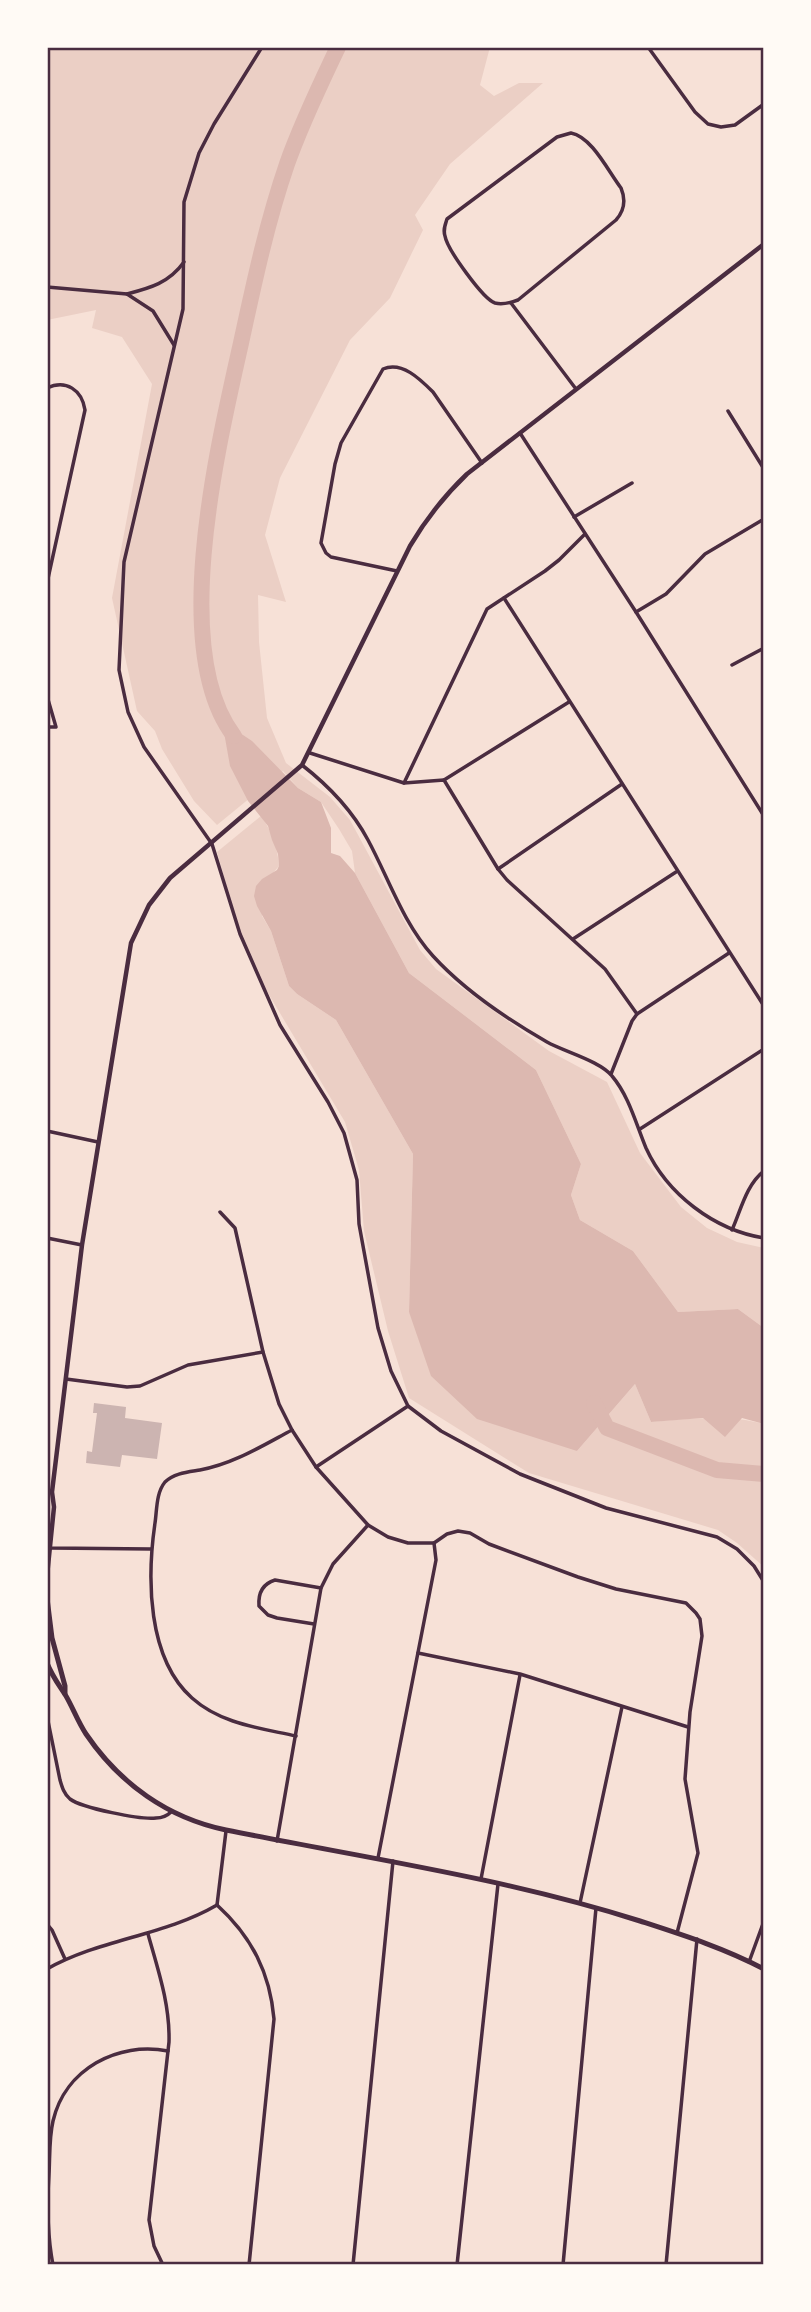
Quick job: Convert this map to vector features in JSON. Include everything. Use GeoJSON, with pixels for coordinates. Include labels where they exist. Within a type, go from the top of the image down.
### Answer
{"type":"FeatureCollection","features":[{"type":"Feature","properties":{"kind":"main road"},"geometry":{"type":"LineString","coordinates":[[47,1598],[65,1694]]}},
{"type":"Feature","properties":{"kind":"main road"},"geometry":{"type":"LineString","coordinates":[[47,1663],[86,1734],[109,1764],[131,1785],[171,1812],[199,1824],[481,1879],[596,1907],[697,1940],[764,1969]]}},
{"type":"Feature","properties":{"kind":"street"},"geometry":{"type":"LineString","coordinates":[[262,47],[199,153],[184,202],[183,310],[124,562],[119,670],[128,712],[144,747],[212,844],[240,934],[280,1025],[344,1133],[357,1180],[359,1224],[378,1328],[391,1371],[408,1406],[442,1431],[520,1474],[606,1507],[717,1537],[746,1557],[764,1582]]}},
{"type":"Feature","properties":{"kind":"street"},"geometry":{"type":"LineString","coordinates":[[648,47],[695,112],[708,124],[721,127],[735,125],[764,104]]}},
{"type":"Feature","properties":{"kind":"street"},"geometry":{"type":"LineString","coordinates":[[578,134],[588,142],[621,188],[624,204],[622,211],[606,228],[511,303],[495,303],[482,293],[445,240],[444,226],[452,214],[556,137],[578,134]]}},
{"type":"Feature","properties":{"kind":"street"},"geometry":{"type":"LineString","coordinates":[[47,1577],[54,1507],[52,1492],[82,1245],[131,943],[149,905],[170,878],[302,765],[414,540],[449,492],[482,463],[763,244]]}},
{"type":"Feature","properties":{"kind":"street"},"geometry":{"type":"LineString","coordinates":[[47,287],[127,294],[168,280],[184,261]]}},
{"type":"Feature","properties":{"kind":"street"},"geometry":{"type":"LineString","coordinates":[[127,294],[153,311],[174,346]]}},
{"type":"Feature","properties":{"kind":"street"},"geometry":{"type":"LineString","coordinates":[[511,303],[576,389]]}},
{"type":"Feature","properties":{"kind":"street"},"geometry":{"type":"LineString","coordinates":[[398,571],[331,557],[326,554],[321,543],[341,443],[383,369],[389,366],[400,367],[433,391],[482,463]]}},
{"type":"Feature","properties":{"kind":"street"},"geometry":{"type":"LineString","coordinates":[[47,388],[61,385],[75,390],[85,410],[47,583]]}},
{"type":"Feature","properties":{"kind":"street"},"geometry":{"type":"LineString","coordinates":[[728,411],[764,469]]}},
{"type":"Feature","properties":{"kind":"street"},"geometry":{"type":"LineString","coordinates":[[520,433],[764,816]]}},
{"type":"Feature","properties":{"kind":"street"},"geometry":{"type":"LineString","coordinates":[[575,517],[632,483]]}},
{"type":"Feature","properties":{"kind":"street"},"geometry":{"type":"LineString","coordinates":[[636,612],[666,594],[705,554],[764,519]]}},
{"type":"Feature","properties":{"kind":"street"},"geometry":{"type":"LineString","coordinates":[[404,782],[487,609],[559,560],[585,533]]}},
{"type":"Feature","properties":{"kind":"street"},"geometry":{"type":"LineString","coordinates":[[504,598],[764,1006]]}},
{"type":"Feature","properties":{"kind":"street"},"geometry":{"type":"LineString","coordinates":[[732,666],[764,648]]}},
{"type":"Feature","properties":{"kind":"street"},"geometry":{"type":"LineString","coordinates":[[47,696],[56,727],[47,727]]}},
{"type":"Feature","properties":{"kind":"street"},"geometry":{"type":"LineString","coordinates":[[310,753],[404,782],[444,780],[569,702]]}},
{"type":"Feature","properties":{"kind":"street"},"geometry":{"type":"LineString","coordinates":[[302,765],[333,791],[355,818],[406,917],[433,956],[499,1010],[547,1042],[600,1066],[611,1074],[654,1161],[673,1187],[695,1208],[732,1230],[764,1238]]}},
{"type":"Feature","properties":{"kind":"street"},"geometry":{"type":"LineString","coordinates":[[444,780],[507,880],[612,977],[637,1014]]}},
{"type":"Feature","properties":{"kind":"street"},"geometry":{"type":"LineString","coordinates":[[498,869],[622,784]]}},
{"type":"Feature","properties":{"kind":"street"},"geometry":{"type":"LineString","coordinates":[[573,940],[677,872]]}},
{"type":"Feature","properties":{"kind":"street"},"geometry":{"type":"LineString","coordinates":[[611,1074],[637,1014],[730,953]]}},
{"type":"Feature","properties":{"kind":"street"},"geometry":{"type":"LineString","coordinates":[[640,1129],[764,1049]]}},
{"type":"Feature","properties":{"kind":"street"},"geometry":{"type":"LineString","coordinates":[[47,1131],[98,1142]]}},
{"type":"Feature","properties":{"kind":"street"},"geometry":{"type":"LineString","coordinates":[[732,1230],[750,1188],[764,1171]]}},
{"type":"Feature","properties":{"kind":"street"},"geometry":{"type":"LineString","coordinates":[[220,1212],[235,1228],[262,1352],[279,1404],[316,1467],[368,1525],[388,1537],[408,1543],[434,1543],[447,1534],[458,1531],[470,1533],[489,1544],[578,1577],[617,1589],[686,1603],[700,1619],[702,1636],[688,1727],[685,1779],[698,1853],[677,1933]]}},
{"type":"Feature","properties":{"kind":"street"},"geometry":{"type":"LineString","coordinates":[[47,1238],[82,1245]]}},
{"type":"Feature","properties":{"kind":"street"},"geometry":{"type":"LineString","coordinates":[[66,1379],[140,1387],[188,1365],[262,1352]]}},
{"type":"Feature","properties":{"kind":"street"},"geometry":{"type":"LineString","coordinates":[[316,1467],[408,1406]]}},
{"type":"Feature","properties":{"kind":"street"},"geometry":{"type":"LineString","coordinates":[[292,1430],[231,1462],[169,1479],[159,1496],[151,1549],[157,1628],[162,1650],[177,1682],[202,1706],[222,1718],[296,1736]]}},
{"type":"Feature","properties":{"kind":"street"},"geometry":{"type":"LineString","coordinates":[[47,1500],[52,1492]]}},
{"type":"Feature","properties":{"kind":"street"},"geometry":{"type":"LineString","coordinates":[[278,1841],[321,1588],[333,1564],[368,1525]]}},
{"type":"Feature","properties":{"kind":"street"},"geometry":{"type":"LineString","coordinates":[[378,1858],[436,1560],[434,1543]]}},
{"type":"Feature","properties":{"kind":"street"},"geometry":{"type":"LineString","coordinates":[[49,1547],[151,1549]]}},
{"type":"Feature","properties":{"kind":"street"},"geometry":{"type":"LineString","coordinates":[[314,1624],[268,1615],[259,1606],[260,1593],[268,1582],[275,1580],[321,1588]]}},
{"type":"Feature","properties":{"kind":"street"},"geometry":{"type":"LineString","coordinates":[[418,1653],[520,1674],[688,1727]]}},
{"type":"Feature","properties":{"kind":"street"},"geometry":{"type":"LineString","coordinates":[[481,1879],[520,1674]]}},
{"type":"Feature","properties":{"kind":"street"},"geometry":{"type":"LineString","coordinates":[[580,1903],[622,1707]]}},
{"type":"Feature","properties":{"kind":"street"},"geometry":{"type":"LineString","coordinates":[[47,1716],[62,1789],[73,1801],[91,1808],[149,1818],[164,1817],[171,1812]]}},
{"type":"Feature","properties":{"kind":"street"},"geometry":{"type":"LineString","coordinates":[[217,1905],[226,1830]]}},
{"type":"Feature","properties":{"kind":"street"},"geometry":{"type":"LineString","coordinates":[[353,2265],[393,1861]]}},
{"type":"Feature","properties":{"kind":"street"},"geometry":{"type":"LineString","coordinates":[[457,2265],[499,1883]]}},
{"type":"Feature","properties":{"kind":"street"},"geometry":{"type":"LineString","coordinates":[[47,1969],[85,1951],[148,1934],[201,1915],[217,1905]]}},
{"type":"Feature","properties":{"kind":"street"},"geometry":{"type":"LineString","coordinates":[[217,1905],[241,1930],[258,1957],[270,1987],[274,2019],[248,2265]]}},
{"type":"Feature","properties":{"kind":"street"},"geometry":{"type":"LineString","coordinates":[[563,2265],[596,1907]]}},
{"type":"Feature","properties":{"kind":"street"},"geometry":{"type":"LineString","coordinates":[[749,1962],[764,1921]]}},
{"type":"Feature","properties":{"kind":"street"},"geometry":{"type":"LineString","coordinates":[[47,1924],[65,1959]]}},
{"type":"Feature","properties":{"kind":"street"},"geometry":{"type":"LineString","coordinates":[[148,1934],[166,1996],[169,2022],[149,2220],[154,2246],[163,2265]]}},
{"type":"Feature","properties":{"kind":"street"},"geometry":{"type":"LineString","coordinates":[[666,2265],[697,1940]]}},
{"type":"Feature","properties":{"kind":"street"},"geometry":{"type":"LineString","coordinates":[[53,2265],[47,2207],[53,2122],[59,2104],[77,2078],[100,2059],[129,2050],[149,2048],[168,2051]]}},
{"type":"Feature","properties":{"kind":"shaded area"},"geometry":{"type":"Polygon","coordinates":[[[47,47],[490,47],[480,85],[494,96],[519,83],[543,83],[450,164],[415,215],[423,230],[390,298],[350,340],[280,478],[265,535],[286,602],[258,595],[259,642],[267,718],[286,763],[330,797],[350,820],[420,950],[436,969],[549,1051],[607,1082],[640,1153],[681,1207],[707,1228],[737,1242],[764,1248],[764,1328],[738,1309],[678,1312],[633,1251],[580,1220],[571,1195],[581,1164],[536,1070],[409,973],[355,873],[352,851],[321,802],[298,788],[283,771],[217,825],[194,801],[162,749],[155,731],[137,711],[112,598],[152,384],[122,337],[92,328],[96,310],[47,320],[47,47]]]}},
{"type":"Feature","properties":{"kind":"shaded area"},"geometry":{"type":"Polygon","coordinates":[[[222,721],[252,741],[298,788],[321,802],[331,828],[331,853],[340,856],[355,873],[409,973],[536,1070],[581,1164],[571,1195],[580,1220],[633,1251],[678,1312],[738,1309],[764,1328],[764,1424],[742,1418],[725,1437],[703,1418],[651,1422],[635,1384],[577,1451],[477,1419],[431,1376],[409,1312],[413,1154],[336,1020],[289,986],[271,931],[254,896],[256,886],[262,879],[277,870],[278,854],[268,826],[248,801],[230,766],[222,721]]]}},
{"type":"Feature","properties":{"kind":"shaded area"},"geometry":{"type":"Polygon","coordinates":[[[261,816],[273,840],[279,866],[273,873],[262,916],[271,931],[289,986],[336,1020],[413,1154],[409,1312],[577,1451],[635,1384],[651,1422],[722,1418],[764,1424],[764,1567],[718,1530],[529,1473],[409,1398],[388,1331],[364,1231],[359,1170],[345,1122],[262,983],[240,934],[217,852],[261,816]]]}},
{"type":"Feature","properties":{"kind":"building"},"geometry":{"type":"Polygon","coordinates":[[[94,1403],[126,1407],[125,1418],[162,1423],[157,1459],[122,1455],[120,1467],[86,1463],[87,1451],[92,1452],[97,1413],[93,1413],[94,1403]]]}},
{"type":"Feature","properties":{"kind":"waterway"},"geometry":{"type":"LineString","coordinates":[[234,736],[214,698],[204,652],[201,600],[204,544],[212,488],[221,434],[273,208],[298,134],[338,47]]}},
{"type":"Feature","properties":{"kind":"waterway"},"geometry":{"type":"LineString","coordinates":[[594,1403],[607,1428],[717,1470],[764,1474]]}}]}
